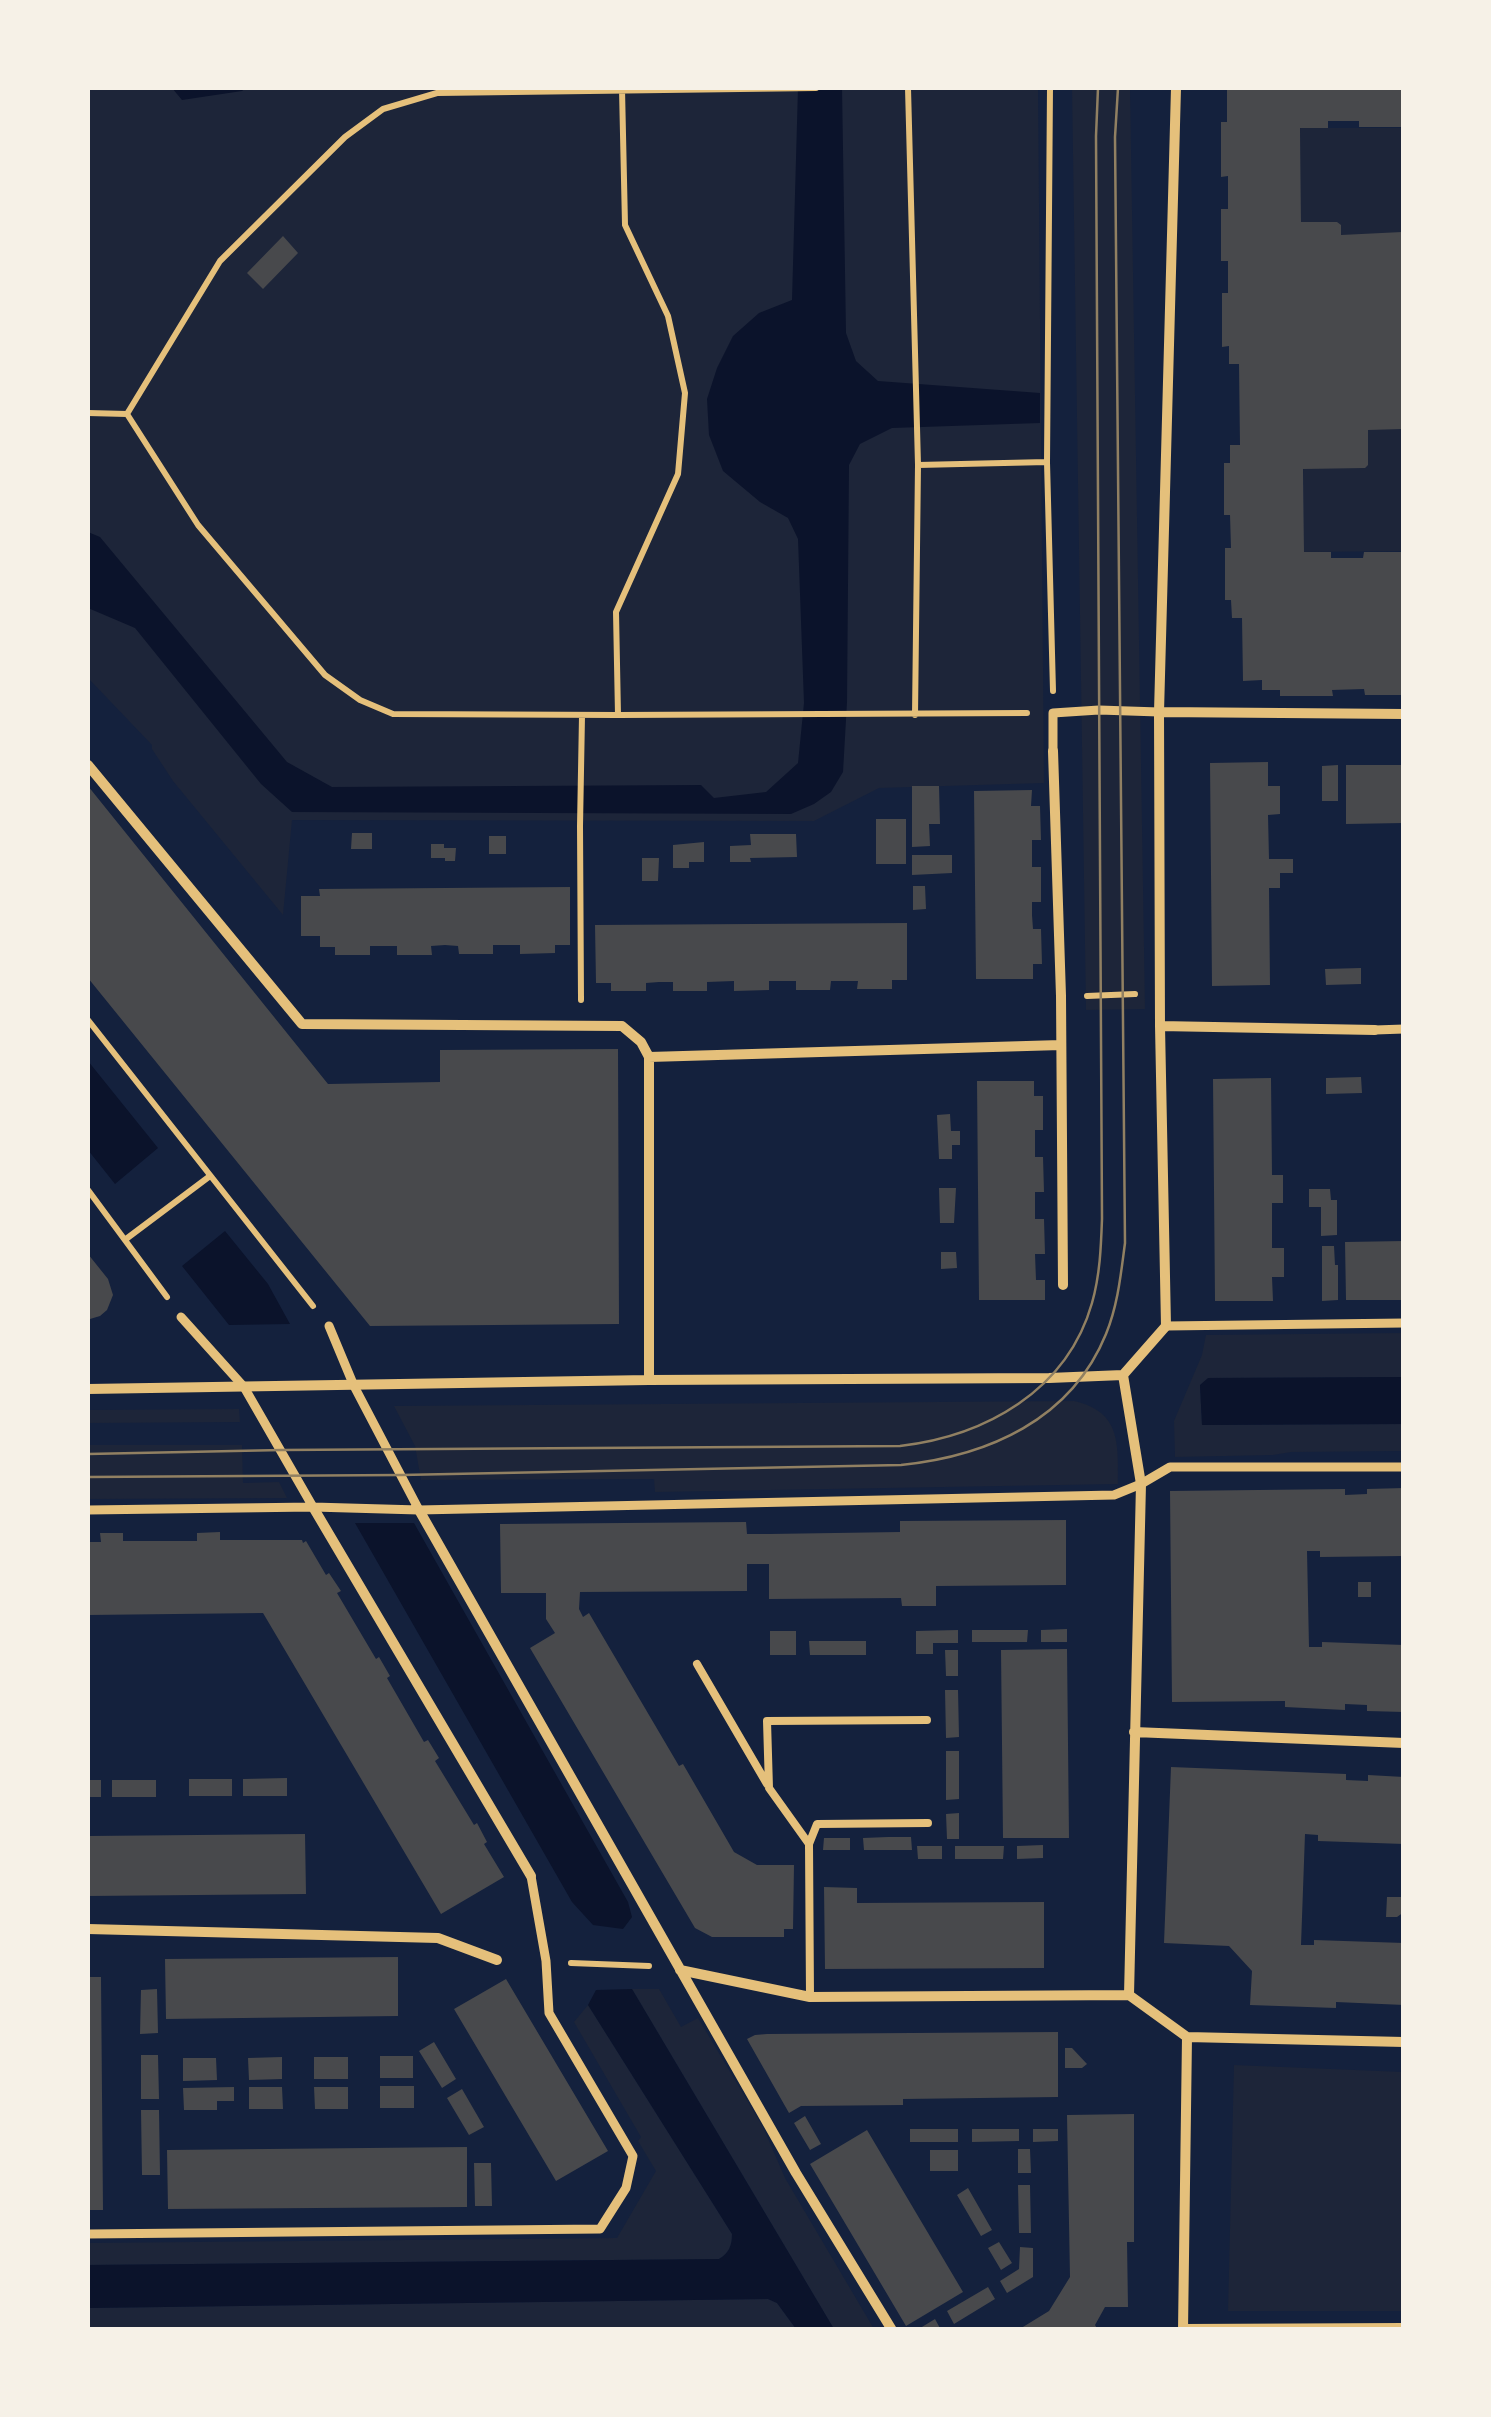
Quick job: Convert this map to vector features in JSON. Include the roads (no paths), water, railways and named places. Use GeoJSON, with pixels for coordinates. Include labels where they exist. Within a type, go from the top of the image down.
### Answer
{"type":"FeatureCollection","features":[{"type":"Feature","properties":{"kind":"street"},"geometry":{"type":"LineString","coordinates":[[88,1389],[1122,1376],[1166,1326],[1159,712],[1176,88]]}},
{"type":"Feature","properties":{"kind":"street"},"geometry":{"type":"LineString","coordinates":[[1063,1285],[1061,996],[1053,713],[1100,710],[1404,714]]}},
{"type":"Feature","properties":{"kind":"street"},"geometry":{"type":"LineString","coordinates":[[88,766],[302,1024],[622,1026],[640,1042],[649,1058],[649,1380]]}},
{"type":"Feature","properties":{"kind":"street"},"geometry":{"type":"LineString","coordinates":[[1160,1026],[1404,1030]]}},
{"type":"Feature","properties":{"kind":"street"},"geometry":{"type":"LineString","coordinates":[[649,1058],[1061,1045]]}},
{"type":"Feature","properties":{"kind":"street"},"geometry":{"type":"LineString","coordinates":[[88,2234],[600,2229],[626,2188],[633,2156],[549,2013],[546,1961],[531,1876],[244,1388],[182,1317]]}},
{"type":"Feature","properties":{"kind":"street"},"geometry":{"type":"LineString","coordinates":[[1166,1326],[1404,1323]]}},
{"type":"Feature","properties":{"kind":"street"},"geometry":{"type":"LineString","coordinates":[[329,1326],[354,1386],[419,1510],[796,2174],[892,2330]]}},
{"type":"Feature","properties":{"kind":"street"},"geometry":{"type":"LineString","coordinates":[[1122,1376],[1141,1484],[1129,1995]]}},
{"type":"Feature","properties":{"kind":"street"},"geometry":{"type":"LineString","coordinates":[[88,1510],[313,1507],[419,1510],[1114,1495],[1170,1467],[1404,1467]]}},
{"type":"Feature","properties":{"kind":"street"},"geometry":{"type":"LineString","coordinates":[[1134,1732],[1404,1743]]}},
{"type":"Feature","properties":{"kind":"street"},"geometry":{"type":"LineString","coordinates":[[88,1930],[438,1938],[497,1960]]}},
{"type":"Feature","properties":{"kind":"street"},"geometry":{"type":"LineString","coordinates":[[680,1970],[810,1998],[1129,1995],[1187,2036],[1404,2042]]}},
{"type":"Feature","properties":{"kind":"street"},"geometry":{"type":"LineString","coordinates":[[1187,2036],[1183,2329],[1404,2328]]}},
{"type":"Feature","properties":{"kind":"lane"},"geometry":{"type":"LineString","coordinates":[[697,1664],[769,1788],[809,1844]]}},
{"type":"Feature","properties":{"kind":"lane"},"geometry":{"type":"LineString","coordinates":[[769,1788],[767,1721],[927,1720]]}},
{"type":"Feature","properties":{"kind":"lane"},"geometry":{"type":"LineString","coordinates":[[810,1998],[809,1844],[817,1824],[928,1823]]}},
{"type":"Feature","properties":{"kind":"tram line"},"geometry":{"type":"LineString","coordinates":[[88,1454],[900,1446],[932,1441],[992,1420],[1019,1404],[1063,1361],[1080,1334],[1092,1303],[1102,1219],[1098,88]]}},
{"type":"Feature","properties":{"kind":"tram line"},"geometry":{"type":"LineString","coordinates":[[88,1477],[901,1465],[965,1453],[1023,1428],[1049,1411],[1091,1364],[1113,1312],[1125,1243],[1115,137],[1118,88]]}}]}
